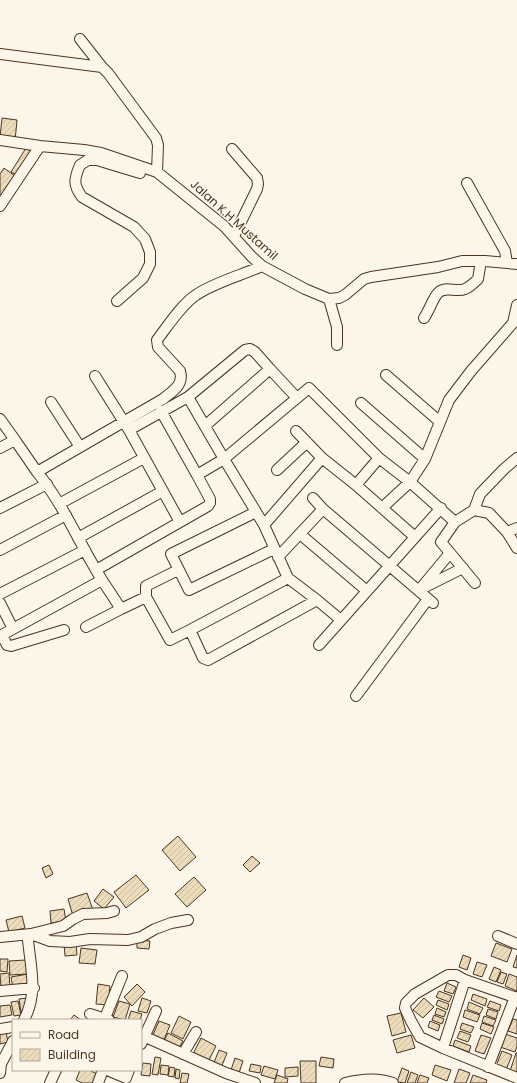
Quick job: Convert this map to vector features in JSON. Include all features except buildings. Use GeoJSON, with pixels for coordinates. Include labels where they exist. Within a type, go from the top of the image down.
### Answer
{"type":"FeatureCollection","features":[{"type":"Feature","properties":{"kind":"street"},"geometry":{"type":"LineString","coordinates":[[80,39],[108,73],[156,138],[158,145],[157,172]]}},
{"type":"Feature","properties":{"kind":"street"},"geometry":{"type":"LineString","coordinates":[[0,54],[102,67]]}},
{"type":"Feature","properties":{"kind":"street","name":"Jalan K.H Mustamil"},"geometry":{"type":"LineString","coordinates":[[0,140],[101,153],[157,172],[208,212],[234,236],[262,266],[329,299]]}},
{"type":"Feature","properties":{"kind":"street"},"geometry":{"type":"LineString","coordinates":[[0,206],[40,146]]}},
{"type":"Feature","properties":{"kind":"street"},"geometry":{"type":"LineString","coordinates":[[232,149],[257,178],[258,184],[234,236]]}},
{"type":"Feature","properties":{"kind":"street"},"geometry":{"type":"LineString","coordinates":[[117,301],[144,278],[150,264],[150,252],[145,239],[134,227],[82,197],[77,190],[75,181],[78,169],[80,165],[88,160],[97,160],[167,180]]}},
{"type":"Feature","properties":{"kind":"street"},"geometry":{"type":"LineString","coordinates":[[467,183],[512,263]]}},
{"type":"Feature","properties":{"kind":"street"},"geometry":{"type":"LineString","coordinates":[[337,345],[337,328],[329,299],[339,298],[345,295],[364,279],[438,267],[462,261],[512,263]]}},
{"type":"Feature","properties":{"kind":"street"},"geometry":{"type":"LineString","coordinates":[[424,318],[430,310],[437,294],[442,290],[448,289],[457,291],[465,289],[478,280],[481,261]]}},
{"type":"Feature","properties":{"kind":"street"},"geometry":{"type":"LineString","coordinates":[[126,426],[179,386],[181,380],[180,371],[158,347],[157,340],[186,304],[195,295],[208,288],[262,266]]}},
{"type":"Feature","properties":{"kind":"street"},"geometry":{"type":"LineString","coordinates":[[382,508],[410,482],[425,459],[449,400],[471,371],[513,324],[517,305]]}},
{"type":"Feature","properties":{"kind":"street"},"geometry":{"type":"LineString","coordinates":[[37,472],[80,447],[161,411],[188,397],[245,350],[250,349],[255,352],[297,398]]}},
{"type":"Feature","properties":{"kind":"street"},"geometry":{"type":"LineString","coordinates":[[206,425],[270,369]]}},
{"type":"Feature","properties":{"kind":"street"},"geometry":{"type":"LineString","coordinates":[[386,374],[440,422]]}},
{"type":"Feature","properties":{"kind":"street"},"geometry":{"type":"LineString","coordinates":[[95,376],[126,426],[180,522]]}},
{"type":"Feature","properties":{"kind":"street"},"geometry":{"type":"LineString","coordinates":[[197,475],[224,459],[309,388],[379,458],[441,508],[455,522]]}},
{"type":"Feature","properties":{"kind":"street"},"geometry":{"type":"LineString","coordinates":[[188,397],[264,525],[288,578],[341,620]]}},
{"type":"Feature","properties":{"kind":"street"},"geometry":{"type":"LineString","coordinates":[[51,402],[80,447]]}},
{"type":"Feature","properties":{"kind":"street"},"geometry":{"type":"LineString","coordinates":[[361,402],[425,459]]}},
{"type":"Feature","properties":{"kind":"street"},"geometry":{"type":"LineString","coordinates":[[96,570],[208,506],[210,503],[210,499],[161,411]]}},
{"type":"Feature","properties":{"kind":"street"},"geometry":{"type":"LineString","coordinates":[[0,420],[47,484],[96,570],[121,609]]}},
{"type":"Feature","properties":{"kind":"street"},"geometry":{"type":"LineString","coordinates":[[296,431],[322,458],[356,485],[415,537]]}},
{"type":"Feature","properties":{"kind":"street"},"geometry":{"type":"LineString","coordinates":[[0,448],[15,440]]}},
{"type":"Feature","properties":{"kind":"street"},"geometry":{"type":"LineString","coordinates":[[277,470],[307,442]]}},
{"type":"Feature","properties":{"kind":"street"},"geometry":{"type":"LineString","coordinates":[[59,504],[144,458]]}},
{"type":"Feature","properties":{"kind":"street"},"geometry":{"type":"LineString","coordinates":[[264,525],[322,458]]}},
{"type":"Feature","properties":{"kind":"street"},"geometry":{"type":"LineString","coordinates":[[356,485],[379,458]]}},
{"type":"Feature","properties":{"kind":"street"},"geometry":{"type":"LineString","coordinates":[[475,583],[441,542],[455,522],[474,510],[480,494],[517,458]]}},
{"type":"Feature","properties":{"kind":"street"},"geometry":{"type":"LineString","coordinates":[[0,508],[47,484]]}},
{"type":"Feature","properties":{"kind":"street"},"geometry":{"type":"LineString","coordinates":[[78,538],[163,491]]}},
{"type":"Feature","properties":{"kind":"street"},"geometry":{"type":"LineString","coordinates":[[313,498],[431,601],[356,696]]}},
{"type":"Feature","properties":{"kind":"street"},"geometry":{"type":"LineString","coordinates":[[256,512],[171,554],[189,590],[276,553],[300,534],[323,508]]}},
{"type":"Feature","properties":{"kind":"street"},"geometry":{"type":"LineString","coordinates":[[319,645],[441,508]]}},
{"type":"Feature","properties":{"kind":"street"},"geometry":{"type":"LineString","coordinates":[[474,510],[489,513],[507,532],[517,548]]}},
{"type":"Feature","properties":{"kind":"street"},"geometry":{"type":"LineString","coordinates":[[0,550],[66,515]]}},
{"type":"Feature","properties":{"kind":"street"},"geometry":{"type":"LineString","coordinates":[[507,532],[517,528]]}},
{"type":"Feature","properties":{"kind":"street"},"geometry":{"type":"LineString","coordinates":[[300,534],[367,591]]}},
{"type":"Feature","properties":{"kind":"street"},"geometry":{"type":"LineString","coordinates":[[0,594],[85,550]]}},
{"type":"Feature","properties":{"kind":"street"},"geometry":{"type":"LineString","coordinates":[[419,590],[450,552]]}},
{"type":"Feature","properties":{"kind":"street"},"geometry":{"type":"LineString","coordinates":[[419,590],[463,568]]}},
{"type":"Feature","properties":{"kind":"street"},"geometry":{"type":"LineString","coordinates":[[178,570],[146,586],[146,597],[170,640],[288,578]]}},
{"type":"Feature","properties":{"kind":"street"},"geometry":{"type":"LineString","coordinates":[[64,630],[11,646],[7,646],[1,636],[102,580]]}},
{"type":"Feature","properties":{"kind":"street"},"geometry":{"type":"LineString","coordinates":[[86,627],[146,597]]}},
{"type":"Feature","properties":{"kind":"street"},"geometry":{"type":"LineString","coordinates":[[190,630],[203,658],[208,660],[317,600]]}},
{"type":"Feature","properties":{"kind":"street"},"geometry":{"type":"LineString","coordinates":[[0,603],[13,629]]}},
{"type":"Feature","properties":{"kind":"street"},"geometry":{"type":"LineString","coordinates":[[0,937],[31,934],[63,926],[83,914],[107,913],[114,911]]}},
{"type":"Feature","properties":{"kind":"street"},"geometry":{"type":"LineString","coordinates":[[31,934],[50,941],[70,942],[90,939],[128,940],[141,937],[155,929],[171,923],[188,920]]}},
{"type":"Feature","properties":{"kind":"street"},"geometry":{"type":"LineString","coordinates":[[25,1019],[30,1009],[34,988],[28,940],[31,934]]}},
{"type":"Feature","properties":{"kind":"street"},"geometry":{"type":"LineString","coordinates":[[498,936],[517,944]]}},
{"type":"Feature","properties":{"kind":"street"},"geometry":{"type":"LineString","coordinates":[[488,1067],[516,998],[465,980],[456,975],[448,975],[415,994],[406,1003],[406,1008],[411,1021],[420,1037],[443,1048],[488,1067],[517,1078]]}},
{"type":"Feature","properties":{"kind":"street"},"geometry":{"type":"LineString","coordinates":[[90,1014],[107,1019],[122,976]]}},
{"type":"Feature","properties":{"kind":"street"},"geometry":{"type":"LineString","coordinates":[[443,1048],[465,980]]}},
{"type":"Feature","properties":{"kind":"street"},"geometry":{"type":"LineString","coordinates":[[0,991],[34,988]]}},
{"type":"Feature","properties":{"kind":"street"},"geometry":{"type":"LineString","coordinates":[[156,1010],[142,1038],[183,1054],[224,1078],[255,1083]]}},
{"type":"Feature","properties":{"kind":"street"},"geometry":{"type":"LineString","coordinates":[[0,1029],[12,1027]]}},
{"type":"Feature","properties":{"kind":"street"},"geometry":{"type":"LineString","coordinates":[[183,1054],[196,1032]]}},
{"type":"Feature","properties":{"kind":"street"},"geometry":{"type":"LineString","coordinates":[[0,1067],[12,1043]]}},
{"type":"Feature","properties":{"kind":"street"},"geometry":{"type":"LineString","coordinates":[[50,1083],[56,1071]]}},
{"type":"Feature","properties":{"kind":"street"},"geometry":{"type":"LineString","coordinates":[[98,1083],[103,1071]]}},
{"type":"Feature","properties":{"kind":"street"},"geometry":{"type":"LineString","coordinates":[[110,1071],[130,1077]]}},
{"type":"Feature","properties":{"kind":"street"},"geometry":{"type":"LineString","coordinates":[[345,1083],[359,1079],[376,1079],[393,1083]]}}]}
